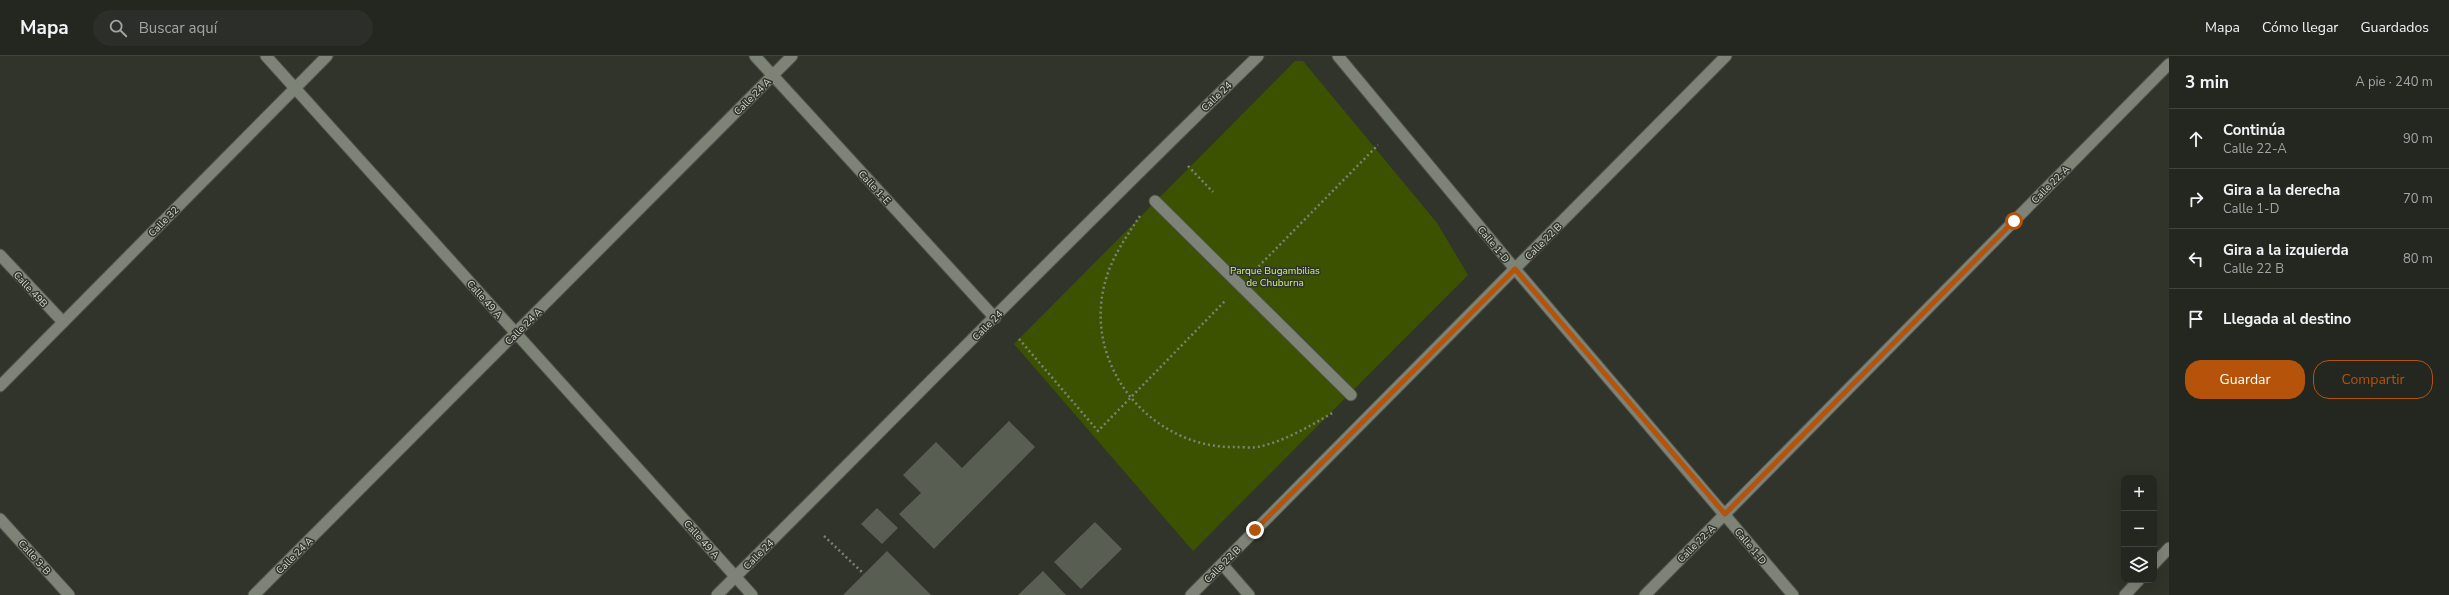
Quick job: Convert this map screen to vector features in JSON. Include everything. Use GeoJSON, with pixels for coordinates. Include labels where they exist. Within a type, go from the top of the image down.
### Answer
{"type":"FeatureCollection","features":[{"type":"Feature","properties":{"kind":"street","name":"Calle 49 A"},"geometry":{"type":"LineString","coordinates":[[266,56],[752,595]]}},
{"type":"Feature","properties":{"kind":"street","name":"Calle 32"},"geometry":{"type":"LineString","coordinates":[[0,386],[327,56]]}},
{"type":"Feature","properties":{"kind":"street","name":"Calle 1-E"},"geometry":{"type":"LineString","coordinates":[[755,56],[995,318]]}},
{"type":"Feature","properties":{"kind":"street","name":"Calle 24 A"},"geometry":{"type":"LineString","coordinates":[[254,595],[792,56]]}},
{"type":"Feature","properties":{"kind":"street","name":"Calle 24"},"geometry":{"type":"LineString","coordinates":[[717,595],[995,318],[1132,178],[1258,56]]}},
{"type":"Feature","properties":{"kind":"street","name":"Calle 1-D"},"geometry":{"type":"LineString","coordinates":[[1338,56],[1515,269],[1793,595]]}},
{"type":"Feature","properties":{"kind":"street","name":"Calle 22 B"},"geometry":{"type":"LineString","coordinates":[[1191,595],[1726,56]]}},
{"type":"Feature","properties":{"kind":"street","name":"Calle 22-A"},"geometry":{"type":"LineString","coordinates":[[1645,595],[2169,64]]}},
{"type":"Feature","properties":{"kind":"street"},"geometry":{"type":"LineString","coordinates":[[1155,200],[1351,395]]}},
{"type":"Feature","properties":{"kind":"street","name":"Calle 49B"},"geometry":{"type":"LineString","coordinates":[[0,255],[63,322]]}},
{"type":"Feature","properties":{"kind":"street","name":"Calle 3-B"},"geometry":{"type":"LineString","coordinates":[[0,519],[69,595]]}},
{"type":"Feature","properties":{"kind":"street"},"geometry":{"type":"LineString","coordinates":[[2157,561],[2169,548]]}},
{"type":"Feature","properties":{"kind":"street"},"geometry":{"type":"LineString","coordinates":[[1222,564],[1249,595]]}},
{"type":"Feature","properties":{"kind":"street"},"geometry":{"type":"LineString","coordinates":[[2126,595],[2136,583]]}},
{"type":"Feature","properties":{"kind":"path"},"geometry":{"type":"LineString","coordinates":[[1188,166],[1212,192]]}},
{"type":"Feature","properties":{"kind":"path"},"geometry":{"type":"LineString","coordinates":[[1140,216],[1116,252],[1102,292],[1101,334],[1114,375],[1139,410],[1174,435],[1214,448],[1257,447],[1297,433],[1334,412]]}},
{"type":"Feature","properties":{"kind":"path"},"geometry":{"type":"LineString","coordinates":[[1019,339],[1098,431]]}},
{"type":"Feature","properties":{"kind":"path"},"geometry":{"type":"LineString","coordinates":[[824,536],[864,574]]}},
{"type":"Feature","properties":{"kind":"green space","name":"Parque Bugambilias de Chuburna"},"geometry":{"type":"Polygon","coordinates":[[[1295,61],[1303,61],[1437,223],[1468,275],[1193,551],[1014,344],[1295,61]]]}},
{"type":"Feature","properties":{"kind":"building"},"geometry":{"type":"Polygon","coordinates":[[[1009,421],[1035,447],[934,549],[899,514],[921,493],[903,475],[936,442],[962,468],[1009,421]]]}},
{"type":"Feature","properties":{"kind":"building"},"geometry":{"type":"Polygon","coordinates":[[[877,508],[898,528],[882,544],[861,524],[877,508]]]}},
{"type":"Feature","properties":{"kind":"building"},"geometry":{"type":"Polygon","coordinates":[[[1095,522],[1122,549],[1081,589],[1054,562],[1095,522]]]}},
{"type":"Feature","properties":{"kind":"building"},"geometry":{"type":"Polygon","coordinates":[[[887,551],[931,595],[843,595],[887,551]]]}},
{"type":"Feature","properties":{"kind":"building"},"geometry":{"type":"Polygon","coordinates":[[[1043,571],[1066,595],[1018,595],[1043,571]]]}},
{"type":"Feature","properties":{"kind":"route"},"geometry":{"type":"LineString","coordinates":[[1255,530],[1515,269],[1725,514],[2014,221]]}}]}
